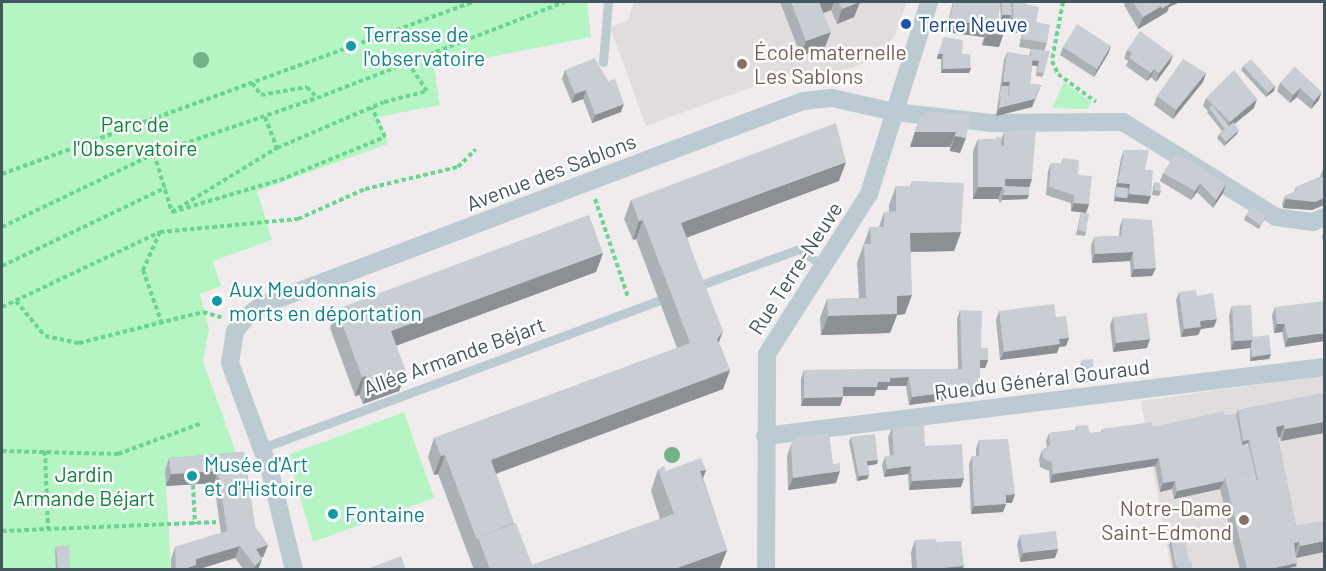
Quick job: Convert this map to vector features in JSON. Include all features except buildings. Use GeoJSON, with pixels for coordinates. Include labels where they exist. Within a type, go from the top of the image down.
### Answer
{"type":"FeatureCollection","features":[{"type":"Feature","properties":{"kind":"street","name":"Rue Terre-Neuve"},"geometry":{"type":"LineString","coordinates":[[766,570],[767,354],[869,194],[929,2]]}},
{"type":"Feature","properties":{"kind":"street","name":"Avenue des Sablons"},"geometry":{"type":"LineString","coordinates":[[236,331],[262,305],[803,101],[843,99],[894,112],[992,123],[1123,122]]}},
{"type":"Feature","properties":{"kind":"street"},"geometry":{"type":"LineString","coordinates":[[1123,122],[1276,217],[1313,222],[1324,217]]}},
{"type":"Feature","properties":{"kind":"street"},"geometry":{"type":"LineString","coordinates":[[236,331],[230,363],[262,448],[294,570]]}},
{"type":"Feature","properties":{"kind":"street","name":"Rue du Général Gouraud"},"geometry":{"type":"LineString","coordinates":[[765,436],[1324,367]]}},
{"type":"Feature","properties":{"kind":"lane"},"geometry":{"type":"LineString","coordinates":[[603,62],[608,2]]}},
{"type":"Feature","properties":{"kind":"lane"},"geometry":{"type":"LineString","coordinates":[[692,288],[799,249],[823,266]]}},
{"type":"Feature","properties":{"kind":"lane","name":"Allée Armande Béjart"},"geometry":{"type":"LineString","coordinates":[[262,448],[659,300]]}},
{"type":"Feature","properties":{"kind":"path"},"geometry":{"type":"LineString","coordinates":[[2,174],[473,2]]}},
{"type":"Feature","properties":{"kind":"path"},"geometry":{"type":"LineString","coordinates":[[2,227],[154,154],[317,98],[564,2]]}},
{"type":"Feature","properties":{"kind":"path"},"geometry":{"type":"LineString","coordinates":[[1063,2],[1052,61],[1058,74],[1123,122]]}},
{"type":"Feature","properties":{"kind":"path"},"geometry":{"type":"LineString","coordinates":[[172,212],[277,148],[372,108],[427,91],[407,62]]}},
{"type":"Feature","properties":{"kind":"path"},"geometry":{"type":"LineString","coordinates":[[252,83],[261,95],[307,87],[317,98]]}},
{"type":"Feature","properties":{"kind":"path"},"geometry":{"type":"LineString","coordinates":[[172,212],[280,180],[385,136],[372,108]]}},
{"type":"Feature","properties":{"kind":"path"},"geometry":{"type":"LineString","coordinates":[[265,117],[277,148]]}},
{"type":"Feature","properties":{"kind":"path"},"geometry":{"type":"LineString","coordinates":[[2,308],[160,232],[298,219],[365,189],[458,167],[476,149]]}},
{"type":"Feature","properties":{"kind":"path"},"geometry":{"type":"LineString","coordinates":[[154,154],[172,212]]}},
{"type":"Feature","properties":{"kind":"path"},"geometry":{"type":"LineString","coordinates":[[588,182],[625,285]]}},
{"type":"Feature","properties":{"kind":"path"},"geometry":{"type":"LineString","coordinates":[[2,266],[165,188]]}},
{"type":"Feature","properties":{"kind":"path"},"geometry":{"type":"LineString","coordinates":[[160,232],[143,270],[162,324]]}},
{"type":"Feature","properties":{"kind":"path"},"geometry":{"type":"LineString","coordinates":[[16,301],[45,336],[79,343],[162,324],[202,312],[221,317],[236,331]]}},
{"type":"Feature","properties":{"kind":"path"},"geometry":{"type":"LineString","coordinates":[[2,451],[118,454],[202,423]]}},
{"type":"Feature","properties":{"kind":"path"},"geometry":{"type":"LineString","coordinates":[[45,451],[48,529]]}},
{"type":"Feature","properties":{"kind":"path"},"geometry":{"type":"LineString","coordinates":[[193,485],[195,524]]}},
{"type":"Feature","properties":{"kind":"path"},"geometry":{"type":"LineString","coordinates":[[2,531],[219,522]]}},
{"type":"Feature","properties":{"kind":"shaded area","name":"École maternelle Les Sablons"},"geometry":{"type":"Polygon","coordinates":[[[634,2],[907,2],[894,37],[874,59],[849,69],[784,75],[646,126],[610,27],[628,20],[634,2]]]}},
{"type":"Feature","properties":{"kind":"shaded area","name":"Notre-Dame Saint-Edmond"},"geometry":{"type":"Polygon","coordinates":[[[1324,375],[1324,569],[1171,569],[1141,401],[1324,375]]]}},
{"type":"Feature","properties":{"kind":"green space","name":"Parc de l'Observatoire"},"geometry":{"type":"Polygon","coordinates":[[[2,2],[587,2],[591,37],[434,68],[440,105],[378,117],[388,144],[257,191],[272,240],[213,261],[221,286],[200,294],[209,329],[203,361],[240,464],[165,470],[171,569],[2,569],[2,2]]]}},
{"type":"Feature","properties":{"kind":"green space"},"geometry":{"type":"Polygon","coordinates":[[[1064,82],[1091,102],[1088,109],[1052,108],[1064,82]]]}},
{"type":"Feature","properties":{"kind":"green space"},"geometry":{"type":"Polygon","coordinates":[[[404,412],[434,498],[313,542],[288,455],[404,412]]]}},
{"type":"Feature","properties":{"kind":"place","name":"Terre Neuve"},"geometry":{"type":"Point","coordinates":[906,24]}},
{"type":"Feature","properties":{"kind":"place","name":"Terrasse de l'observatoire"},"geometry":{"type":"Point","coordinates":[351,46]}},
{"type":"Feature","properties":{"kind":"place","name":"École maternelle Les Sablons"},"geometry":{"type":"Point","coordinates":[742,64]}},
{"type":"Feature","properties":{"kind":"place","name":"Aux Meudonnais morts en déportation"},"geometry":{"type":"Point","coordinates":[217,301]}},
{"type":"Feature","properties":{"kind":"place","name":"Musée d'Art et d'Histoire"},"geometry":{"type":"Point","coordinates":[192,476]}},
{"type":"Feature","properties":{"kind":"place","name":"Fontaine"},"geometry":{"type":"Point","coordinates":[333,514]}},
{"type":"Feature","properties":{"kind":"place","name":"Notre-Dame Saint-Edmond"},"geometry":{"type":"Point","coordinates":[1244,520]}},
{"type":"Feature","properties":{"kind":"park label","name":"Jardin Armande Béjart"},"geometry":{"type":"Point","coordinates":[84,486]}}]}
